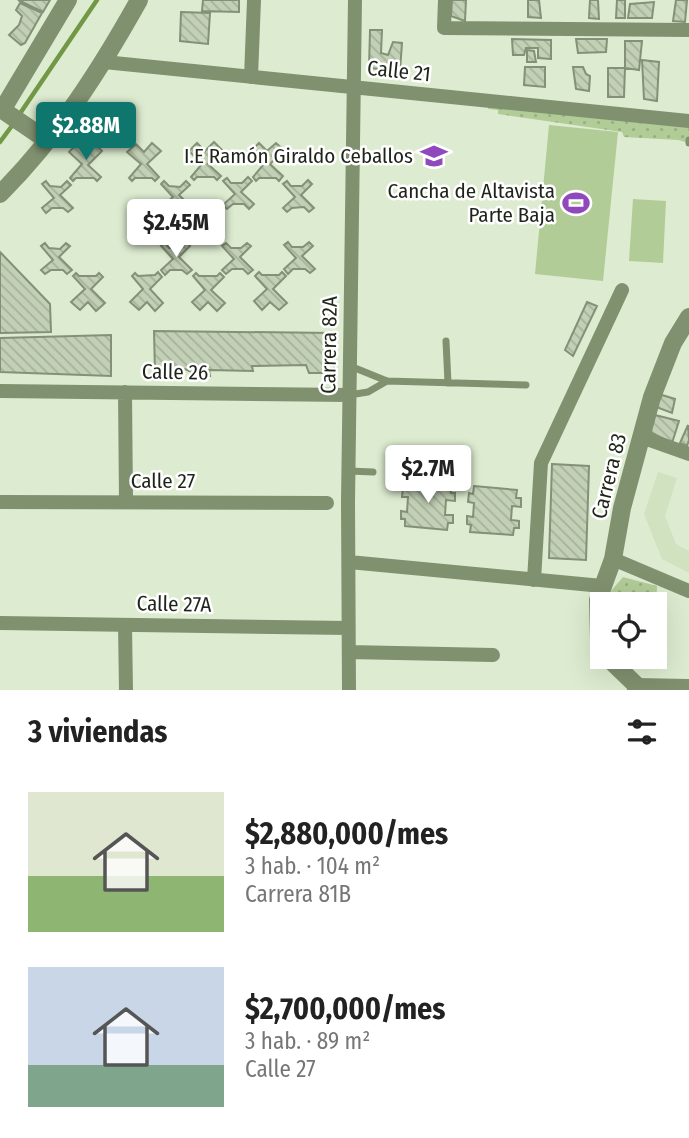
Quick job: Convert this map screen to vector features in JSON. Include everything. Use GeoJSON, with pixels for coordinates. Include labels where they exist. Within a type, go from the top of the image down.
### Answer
{"type":"FeatureCollection","features":[{"type":"Feature","properties":{"kind":"street"},"geometry":{"type":"LineString","coordinates":[[49,135],[5,107],[68,0]]}},
{"type":"Feature","properties":{"kind":"street"},"geometry":{"type":"LineString","coordinates":[[0,194],[104,62],[139,0]]}},
{"type":"Feature","properties":{"kind":"street"},"geometry":{"type":"LineString","coordinates":[[251,77],[254,0]]}},
{"type":"Feature","properties":{"kind":"street","name":"Carrera 82A"},"geometry":{"type":"LineString","coordinates":[[349,690],[349,395],[355,0]]}},
{"type":"Feature","properties":{"kind":"street"},"geometry":{"type":"LineString","coordinates":[[445,0],[444,28],[689,30]]}},
{"type":"Feature","properties":{"kind":"street","name":"Calle 21"},"geometry":{"type":"LineString","coordinates":[[104,62],[251,77],[272,83],[355,88],[689,121]]}},
{"type":"Feature","properties":{"kind":"street"},"geometry":{"type":"LineString","coordinates":[[534,580],[541,463],[622,290]]}},
{"type":"Feature","properties":{"kind":"street","name":"Carrera 83"},"geometry":{"type":"LineString","coordinates":[[600,592],[614,559],[622,508],[657,384],[681,344],[689,317]]}},
{"type":"Feature","properties":{"kind":"street","name":"Calle 26"},"geometry":{"type":"LineString","coordinates":[[0,391],[349,395]]}},
{"type":"Feature","properties":{"kind":"street"},"geometry":{"type":"LineString","coordinates":[[125,392],[126,502]]}},
{"type":"Feature","properties":{"kind":"street"},"geometry":{"type":"LineString","coordinates":[[641,437],[689,454]]}},
{"type":"Feature","properties":{"kind":"street","name":"Calle 27"},"geometry":{"type":"LineString","coordinates":[[0,502],[327,503]]}},
{"type":"Feature","properties":{"kind":"street"},"geometry":{"type":"LineString","coordinates":[[614,559],[689,592]]}},
{"type":"Feature","properties":{"kind":"street"},"geometry":{"type":"LineString","coordinates":[[349,562],[602,586]]}},
{"type":"Feature","properties":{"kind":"street","name":"Calle 27A"},"geometry":{"type":"LineString","coordinates":[[0,623],[348,628]]}},
{"type":"Feature","properties":{"kind":"street"},"geometry":{"type":"LineString","coordinates":[[125,625],[126,690]]}},
{"type":"Feature","properties":{"kind":"street"},"geometry":{"type":"LineString","coordinates":[[349,652],[493,655]]}},
{"type":"Feature","properties":{"kind":"street"},"geometry":{"type":"LineString","coordinates":[[618,669],[636,688],[689,686]]}},
{"type":"Feature","properties":{"kind":"lane"},"geometry":{"type":"LineString","coordinates":[[446,341],[448,383]]}},
{"type":"Feature","properties":{"kind":"lane"},"geometry":{"type":"LineString","coordinates":[[350,366],[368,371],[387,381],[526,385]]}},
{"type":"Feature","properties":{"kind":"lane"},"geometry":{"type":"LineString","coordinates":[[349,395],[368,392],[387,381]]}},
{"type":"Feature","properties":{"kind":"lane"},"geometry":{"type":"LineString","coordinates":[[349,471],[373,472]]}},
{"type":"Feature","properties":{"kind":"shaded area"},"geometry":{"type":"Polygon","coordinates":[[[489,103],[689,126],[689,143],[624,137],[622,132],[498,114],[498,110],[488,109],[489,103]]]}},
{"type":"Feature","properties":{"kind":"shaded area","name":"Cancha de Altavista Parte Baja"},"geometry":{"type":"Polygon","coordinates":[[[549,125],[618,132],[603,281],[535,274],[549,125]]]}},
{"type":"Feature","properties":{"kind":"shaded area"},"geometry":{"type":"Polygon","coordinates":[[[633,199],[666,201],[663,263],[629,261],[633,199]]]}},
{"type":"Feature","properties":{"kind":"shaded area"},"geometry":{"type":"Polygon","coordinates":[[[658,472],[677,478],[665,516],[676,544],[689,551],[689,573],[662,559],[644,514],[658,472]]]}},
{"type":"Feature","properties":{"kind":"shaded area"},"geometry":{"type":"Polygon","coordinates":[[[623,577],[657,586],[657,592],[611,591],[623,577]]]}},
{"type":"Feature","properties":{"kind":"building"},"geometry":{"type":"Polygon","coordinates":[[[18,0],[50,0],[43,12],[18,0]]]}},
{"type":"Feature","properties":{"kind":"building"},"geometry":{"type":"Polygon","coordinates":[[[203,0],[239,0],[239,12],[202,11],[203,0]]]}},
{"type":"Feature","properties":{"kind":"building"},"geometry":{"type":"Polygon","coordinates":[[[452,0],[466,0],[465,21],[451,16],[452,0]]]}},
{"type":"Feature","properties":{"kind":"building"},"geometry":{"type":"Polygon","coordinates":[[[528,0],[539,0],[541,18],[528,17],[528,0]]]}},
{"type":"Feature","properties":{"kind":"building"},"geometry":{"type":"Polygon","coordinates":[[[590,0],[598,0],[599,19],[589,18],[590,0]]]}},
{"type":"Feature","properties":{"kind":"building"},"geometry":{"type":"Polygon","coordinates":[[[617,0],[625,0],[625,18],[616,18],[617,0]]]}},
{"type":"Feature","properties":{"kind":"building"},"geometry":{"type":"Polygon","coordinates":[[[676,0],[687,0],[685,22],[673,21],[676,0]]]}},
{"type":"Feature","properties":{"kind":"building"},"geometry":{"type":"Polygon","coordinates":[[[654,2],[652,18],[628,18],[630,4],[654,2]]]}},
{"type":"Feature","properties":{"kind":"building"},"geometry":{"type":"Polygon","coordinates":[[[20,3],[42,13],[25,43],[21,45],[9,35],[19,25],[22,16],[16,10],[20,3]]]}},
{"type":"Feature","properties":{"kind":"building"},"geometry":{"type":"Polygon","coordinates":[[[181,12],[210,13],[208,44],[180,41],[181,12]]]}},
{"type":"Feature","properties":{"kind":"building"},"geometry":{"type":"Polygon","coordinates":[[[370,30],[382,30],[381,53],[388,55],[393,42],[402,43],[400,71],[369,68],[370,30]]]}},
{"type":"Feature","properties":{"kind":"building"},"geometry":{"type":"Polygon","coordinates":[[[512,39],[551,40],[551,59],[538,58],[538,48],[526,48],[524,55],[513,55],[512,39]]]}},
{"type":"Feature","properties":{"kind":"building"},"geometry":{"type":"Polygon","coordinates":[[[576,39],[607,39],[606,52],[578,53],[576,39]]]}},
{"type":"Feature","properties":{"kind":"building"},"geometry":{"type":"Polygon","coordinates":[[[625,41],[642,41],[639,70],[625,68],[625,41]]]}},
{"type":"Feature","properties":{"kind":"building"},"geometry":{"type":"Polygon","coordinates":[[[527,50],[534,51],[536,62],[527,62],[527,50]]]}},
{"type":"Feature","properties":{"kind":"building"},"geometry":{"type":"Polygon","coordinates":[[[642,60],[659,62],[657,101],[644,99],[642,60]]]}},
{"type":"Feature","properties":{"kind":"building"},"geometry":{"type":"Polygon","coordinates":[[[525,67],[545,67],[545,87],[524,85],[525,67]]]}},
{"type":"Feature","properties":{"kind":"building"},"geometry":{"type":"Polygon","coordinates":[[[573,67],[583,67],[590,76],[589,91],[576,89],[573,67]]]}},
{"type":"Feature","properties":{"kind":"building"},"geometry":{"type":"Polygon","coordinates":[[[608,68],[625,68],[624,97],[608,97],[608,68]]]}},
{"type":"Feature","properties":{"kind":"building"},"geometry":{"type":"Polygon","coordinates":[[[214,142],[222,150],[208,164],[221,176],[217,180],[214,177],[197,177],[194,180],[191,177],[202,164],[189,151],[197,143],[205,151],[214,142]]]}},
{"type":"Feature","properties":{"kind":"building"},"geometry":{"type":"Polygon","coordinates":[[[94,143],[102,151],[88,165],[101,177],[97,181],[94,178],[76,178],[73,181],[70,178],[82,164],[69,152],[77,144],[85,152],[94,143]]]}},
{"type":"Feature","properties":{"kind":"building"},"geometry":{"type":"Polygon","coordinates":[[[152,143],[161,151],[147,164],[159,177],[155,181],[152,178],[135,178],[132,181],[129,178],[141,164],[127,152],[136,144],[144,152],[152,143]]]}},
{"type":"Feature","properties":{"kind":"building"},"geometry":{"type":"Polygon","coordinates":[[[259,143],[267,151],[276,143],[284,150],[270,164],[283,176],[279,181],[276,178],[259,178],[256,181],[253,177],[264,164],[251,151],[259,143]]]}},
{"type":"Feature","properties":{"kind":"building"},"geometry":{"type":"Polygon","coordinates":[[[248,177],[252,181],[241,192],[254,204],[249,209],[244,204],[233,204],[227,209],[223,205],[235,194],[223,181],[227,178],[231,183],[242,183],[248,177]]]}},
{"type":"Feature","properties":{"kind":"building"},"geometry":{"type":"Polygon","coordinates":[[[308,180],[312,184],[301,195],[314,208],[309,212],[304,207],[292,208],[287,212],[283,208],[295,197],[283,184],[287,181],[291,186],[302,186],[308,180]]]}},
{"type":"Feature","properties":{"kind":"building"},"geometry":{"type":"Polygon","coordinates":[[[46,181],[50,186],[61,187],[67,181],[71,185],[60,195],[73,208],[68,212],[63,208],[52,208],[46,213],[42,208],[54,198],[42,184],[46,181]]]}},
{"type":"Feature","properties":{"kind":"building"},"geometry":{"type":"Polygon","coordinates":[[[164,181],[169,186],[180,187],[186,181],[190,185],[179,195],[192,208],[187,212],[182,208],[170,208],[165,213],[161,208],[173,197],[161,184],[164,181]]]}},
{"type":"Feature","properties":{"kind":"building"},"geometry":{"type":"Polygon","coordinates":[[[186,242],[190,246],[179,257],[192,270],[187,274],[182,270],[170,270],[165,275],[161,270],[173,259],[161,246],[165,243],[169,248],[180,248],[186,242]]]}},
{"type":"Feature","properties":{"kind":"building"},"geometry":{"type":"Polygon","coordinates":[[[288,242],[292,247],[303,247],[309,242],[313,246],[302,256],[315,269],[310,273],[305,269],[293,269],[288,274],[284,269],[296,258],[284,245],[288,242]]]}},
{"type":"Feature","properties":{"kind":"building"},"geometry":{"type":"Polygon","coordinates":[[[45,243],[49,248],[60,249],[66,243],[70,246],[59,257],[72,270],[67,274],[63,270],[51,270],[45,274],[41,270],[53,260],[41,246],[45,243]]]}},
{"type":"Feature","properties":{"kind":"building"},"geometry":{"type":"Polygon","coordinates":[[[226,243],[231,248],[241,248],[247,243],[251,246],[240,257],[253,270],[248,274],[243,269],[232,269],[226,274],[222,270],[234,259],[222,246],[226,243]]]}},
{"type":"Feature","properties":{"kind":"building"},"geometry":{"type":"Polygon","coordinates":[[[0,252],[50,304],[51,332],[0,333],[0,252]]]}},
{"type":"Feature","properties":{"kind":"building"},"geometry":{"type":"Polygon","coordinates":[[[158,272],[162,277],[150,289],[163,303],[155,311],[147,302],[139,310],[130,302],[143,289],[132,276],[135,273],[138,276],[155,275],[158,272]]]}},
{"type":"Feature","properties":{"kind":"building"},"geometry":{"type":"Polygon","coordinates":[[[259,272],[262,275],[279,275],[282,272],[286,276],[273,289],[287,303],[279,310],[270,302],[262,310],[254,301],[267,289],[255,276],[259,272]]]}},
{"type":"Feature","properties":{"kind":"building"},"geometry":{"type":"Polygon","coordinates":[[[76,273],[79,276],[96,276],[99,273],[103,277],[91,289],[105,303],[96,311],[88,302],[80,310],[71,302],[85,289],[73,276],[76,273]]]}},
{"type":"Feature","properties":{"kind":"building"},"geometry":{"type":"Polygon","coordinates":[[[196,273],[199,276],[217,276],[220,273],[224,277],[211,290],[225,303],[217,311],[208,302],[200,310],[192,302],[205,290],[193,276],[196,273]]]}},
{"type":"Feature","properties":{"kind":"building"},"geometry":{"type":"Polygon","coordinates":[[[587,302],[597,306],[573,356],[565,350],[587,302]]]}},
{"type":"Feature","properties":{"kind":"building"},"geometry":{"type":"Polygon","coordinates":[[[154,331],[333,333],[334,373],[309,373],[306,365],[252,366],[253,371],[209,370],[210,376],[198,375],[185,369],[173,375],[155,374],[154,331]]]}},
{"type":"Feature","properties":{"kind":"building"},"geometry":{"type":"Polygon","coordinates":[[[111,335],[111,376],[0,372],[0,338],[111,335]]]}},
{"type":"Feature","properties":{"kind":"building"},"geometry":{"type":"Polygon","coordinates":[[[662,395],[675,399],[672,413],[656,407],[662,395]]]}},
{"type":"Feature","properties":{"kind":"building"},"geometry":{"type":"Polygon","coordinates":[[[655,415],[679,421],[672,443],[650,432],[655,415]]]}},
{"type":"Feature","properties":{"kind":"building"},"geometry":{"type":"Polygon","coordinates":[[[688,425],[689,440],[687,446],[680,443],[688,425]]]}},
{"type":"Feature","properties":{"kind":"building"},"geometry":{"type":"Polygon","coordinates":[[[552,464],[589,466],[586,560],[549,558],[552,464]]]}},
{"type":"Feature","properties":{"kind":"building"},"geometry":{"type":"Polygon","coordinates":[[[408,481],[451,484],[455,501],[446,500],[445,515],[453,515],[453,523],[448,523],[447,530],[405,526],[401,511],[407,512],[408,497],[402,497],[403,488],[408,488],[408,481]]]}},
{"type":"Feature","properties":{"kind":"building"},"geometry":{"type":"Polygon","coordinates":[[[474,486],[517,490],[516,498],[521,498],[521,507],[512,506],[511,520],[519,521],[519,528],[514,528],[513,535],[470,532],[471,525],[467,524],[467,516],[473,517],[474,503],[468,502],[469,493],[473,494],[474,486]]]}},
{"type":"Feature","properties":{"kind":"waterway"},"geometry":{"type":"LineString","coordinates":[[19,115],[97,0]]}},
{"type":"Feature","properties":{"kind":"waterway"},"geometry":{"type":"LineString","coordinates":[[0,142],[14,123]]}},
{"type":"Feature","properties":{"kind":"place","name":"I.E Ramón Giraldo Ceballos"},"geometry":{"type":"Point","coordinates":[434,156]}},
{"type":"Feature","properties":{"kind":"place","name":"Cancha de Altavista Parte Baja"},"geometry":{"type":"Point","coordinates":[576,203]}}]}
